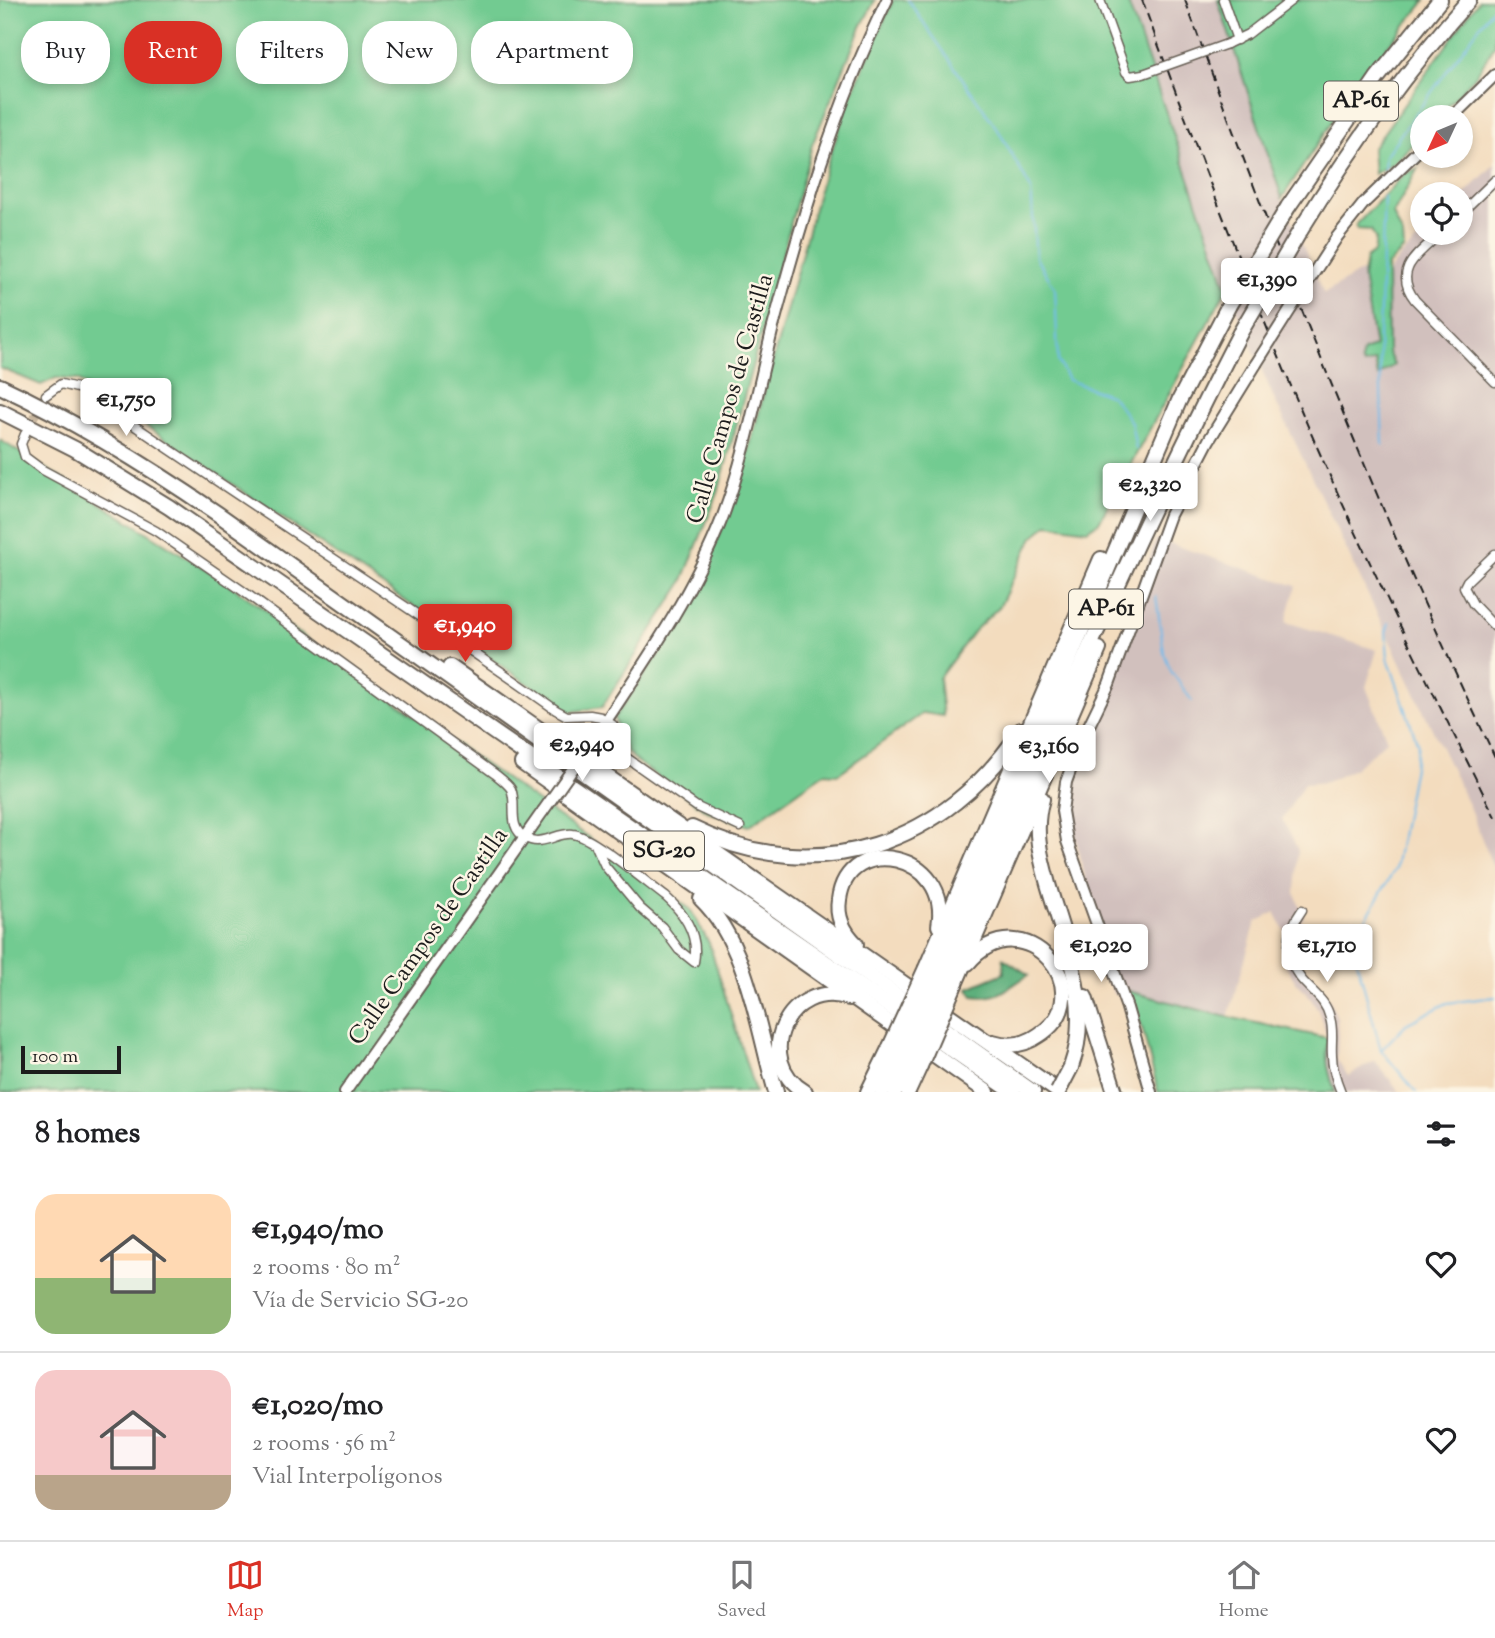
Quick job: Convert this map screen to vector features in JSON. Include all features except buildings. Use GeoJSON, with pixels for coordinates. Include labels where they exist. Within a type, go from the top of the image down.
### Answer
{"type":"FeatureCollection","features":[{"type":"Feature","properties":{"kind":"highway","name":"AP-61"},"geometry":{"type":"LineString","coordinates":[[941,975],[1179,401],[1229,304],[1288,207],[1377,78],[1440,0]]}},
{"type":"Feature","properties":{"kind":"highway","name":"AP-61"},"geometry":{"type":"LineString","coordinates":[[895,1092],[905,1056],[1093,639],[1196,418],[1240,334],[1322,196],[1396,90],[1469,0]]}},
{"type":"Feature","properties":{"kind":"highway","name":"SG-20"},"geometry":{"type":"LineString","coordinates":[[0,386],[128,454],[218,514],[1033,1092]]}},
{"type":"Feature","properties":{"kind":"highway"},"geometry":{"type":"LineString","coordinates":[[596,768],[681,822],[732,844],[790,856],[823,855],[877,845],[904,835],[946,811],[988,774],[1024,726],[1139,478],[1179,401]]}},
{"type":"Feature","properties":{"kind":"highway","name":"SG-20"},"geometry":{"type":"LineString","coordinates":[[0,411],[75,449],[141,489],[1013,1092]]}},
{"type":"Feature","properties":{"kind":"highway"},"geometry":{"type":"LineString","coordinates":[[908,1092],[905,1056],[941,975],[1069,719],[1196,418]]}},
{"type":"Feature","properties":{"kind":"highway"},"geometry":{"type":"LineString","coordinates":[[218,514],[328,583],[1059,1092],[1070,1067],[1079,1035],[1078,995],[1073,968],[1041,858],[1038,836],[1040,804],[1069,719]]}},
{"type":"Feature","properties":{"kind":"highway"},"geometry":{"type":"LineString","coordinates":[[316,610],[524,765],[987,1092]]}},
{"type":"Feature","properties":{"kind":"highway"},"geometry":{"type":"LineString","coordinates":[[932,952],[1068,634]]}},
{"type":"Feature","properties":{"kind":"highway"},"geometry":{"type":"LineString","coordinates":[[1038,836],[1115,1092]]}},
{"type":"Feature","properties":{"kind":"highway"},"geometry":{"type":"LineString","coordinates":[[644,850],[699,896],[725,926],[737,952],[775,1092]]}},
{"type":"Feature","properties":{"kind":"highway"},"geometry":{"type":"LineString","coordinates":[[886,970],[847,934],[838,911],[842,886],[853,872],[866,863],[879,859],[897,859],[916,867],[928,878],[936,892],[941,910],[932,952],[941,975]]}},
{"type":"Feature","properties":{"kind":"highway"},"geometry":{"type":"LineString","coordinates":[[941,975],[965,966],[977,953],[992,944],[1010,940],[1027,943],[1042,951],[1056,967],[1063,992],[1057,1017],[1043,1033],[1024,1043],[1004,1044],[996,1043],[973,1031]]}},
{"type":"Feature","properties":{"kind":"highway"},"geometry":{"type":"LineString","coordinates":[[805,1092],[798,1088],[785,1071],[778,1053],[783,1026],[796,1008],[814,997],[831,994],[849,998],[876,1013]]}},
{"type":"Feature","properties":{"kind":"highway"},"geometry":{"type":"LineString","coordinates":[[757,1021],[782,1092]]}},
{"type":"Feature","properties":{"kind":"highway","name":"AP-61"},"geometry":{"type":"LineString","coordinates":[[882,1092],[905,1056]]}},
{"type":"Feature","properties":{"kind":"highway"},"geometry":{"type":"LineString","coordinates":[[857,1092],[870,1082],[883,1062],[905,1056]]}},
{"type":"Feature","properties":{"kind":"highway"},"geometry":{"type":"LineString","coordinates":[[868,1092],[883,1062]]}},
{"type":"Feature","properties":{"kind":"main road","name":"Calle Campos de Castilla"},"geometry":{"type":"LineString","coordinates":[[345,1092],[596,736],[666,630],[694,582],[724,512],[745,442],[800,229],[823,155],[853,72],[887,0]]}},
{"type":"Feature","properties":{"kind":"main road"},"geometry":{"type":"LineString","coordinates":[[1464,105],[1495,75]]}},
{"type":"Feature","properties":{"kind":"main road"},"geometry":{"type":"LineString","coordinates":[[1151,1092],[1127,1008],[1067,841],[1062,820],[1062,797],[1080,744],[1109,684],[1170,515],[1209,440],[1336,237],[1364,203],[1410,159]]}},
{"type":"Feature","properties":{"kind":"street"},"geometry":{"type":"LineString","coordinates":[[1100,0],[1126,72],[1130,76],[1143,74],[1237,40],[1292,0]]}},
{"type":"Feature","properties":{"kind":"street"},"geometry":{"type":"LineString","coordinates":[[1223,0],[1237,40]]}},
{"type":"Feature","properties":{"kind":"street"},"geometry":{"type":"LineString","coordinates":[[1473,201],[1495,180]]}},
{"type":"Feature","properties":{"kind":"street"},"geometry":{"type":"LineString","coordinates":[[1429,245],[1409,264],[1406,284],[1412,296],[1495,382]]}},
{"type":"Feature","properties":{"kind":"street"},"geometry":{"type":"LineString","coordinates":[[46,395],[61,384],[81,389],[556,710],[567,716],[600,716],[613,725],[624,756],[697,807],[740,827]]}},
{"type":"Feature","properties":{"kind":"street"},"geometry":{"type":"LineString","coordinates":[[25,434],[22,444],[25,457],[156,531],[495,774],[511,789],[516,829],[525,837],[533,841],[570,834],[583,837],[596,846],[676,907],[684,917],[695,942],[694,962],[679,950],[662,927],[640,908],[605,866],[596,846]]}},
{"type":"Feature","properties":{"kind":"street"},"geometry":{"type":"LineString","coordinates":[[1495,554],[1464,587],[1466,593],[1495,626]]}},
{"type":"Feature","properties":{"kind":"street"},"geometry":{"type":"LineString","coordinates":[[1302,910],[1293,923],[1289,936],[1290,958],[1297,974],[1321,998],[1327,1008],[1333,1035],[1332,1063],[1341,1092]]}},
{"type":"Feature","properties":{"kind":"shaded area"},"geometry":{"type":"Polygon","coordinates":[[[1127,0],[1218,0],[1282,198],[1324,294],[1356,274],[1371,269],[1368,299],[1412,245],[1473,245],[1473,185],[1495,164],[1495,872],[1468,804],[1273,396],[1227,288],[1127,0]]]}},
{"type":"Feature","properties":{"kind":"shaded area"},"geometry":{"type":"Polygon","coordinates":[[[1156,539],[1296,586],[1286,622],[1377,650],[1366,687],[1387,740],[1354,769],[1327,782],[1304,784],[1282,819],[1298,850],[1295,893],[1304,917],[1296,927],[1293,947],[1295,960],[1330,1001],[1337,1018],[1337,1059],[1348,1076],[1375,1061],[1400,1092],[1335,1092],[1327,1066],[1328,1038],[1318,1010],[1307,993],[1296,983],[1286,965],[1285,932],[1275,912],[1256,922],[1228,1017],[1113,994],[1071,819],[1069,797],[1156,539]]]}},
{"type":"Feature","properties":{"kind":"green space"},"geometry":{"type":"Polygon","coordinates":[[[0,0],[875,0],[812,145],[718,493],[681,585],[602,707],[570,712],[78,380],[56,378],[41,385],[0,368],[0,0]]]}},
{"type":"Feature","properties":{"kind":"green space"},"geometry":{"type":"Polygon","coordinates":[[[893,0],[1127,0],[1227,288],[1099,522],[1087,530],[1048,524],[1033,537],[1000,606],[974,631],[939,678],[943,716],[923,713],[838,774],[824,773],[749,826],[709,812],[641,765],[627,752],[614,718],[668,641],[705,569],[739,486],[821,182],[849,100],[893,0]]]}},
{"type":"Feature","properties":{"kind":"green space"},"geometry":{"type":"Polygon","coordinates":[[[1218,0],[1426,0],[1358,82],[1282,198],[1218,0]]]}},
{"type":"Feature","properties":{"kind":"green space"},"geometry":{"type":"Polygon","coordinates":[[[1479,0],[1495,0],[1495,45],[1474,78],[1448,105],[1410,105],[1410,146],[1395,162],[1374,174],[1372,149],[1479,0]]]}},
{"type":"Feature","properties":{"kind":"green space"},"geometry":{"type":"Polygon","coordinates":[[[1418,168],[1393,214],[1403,236],[1404,249],[1387,266],[1388,352],[1394,365],[1378,376],[1375,361],[1364,365],[1361,361],[1363,351],[1375,347],[1363,277],[1366,258],[1374,252],[1376,240],[1371,230],[1357,229],[1356,225],[1404,174],[1418,168]]]}},
{"type":"Feature","properties":{"kind":"green space"},"geometry":{"type":"Polygon","coordinates":[[[0,440],[223,580],[690,909],[709,943],[755,1092],[0,1092],[0,440]]]}},
{"type":"Feature","properties":{"kind":"green space"},"geometry":{"type":"Polygon","coordinates":[[[1003,958],[1029,975],[997,995],[973,996],[968,988],[1004,973],[1003,958]]]}},
{"type":"Feature","properties":{"kind":"green space"},"geometry":{"type":"Polygon","coordinates":[[[1128,991],[1223,1016],[1328,1038],[1327,1059],[1335,1092],[1158,1092],[1143,1031],[1128,991]]]}},
{"type":"Feature","properties":{"kind":"waterway"},"geometry":{"type":"LineString","coordinates":[[908,0],[1000,133],[1031,189],[1036,258],[1055,288],[1058,361],[1068,380],[1112,396],[1131,422],[1136,449]]}},
{"type":"Feature","properties":{"kind":"waterway"},"geometry":{"type":"LineString","coordinates":[[1384,172],[1385,156],[1495,5]]}},
{"type":"Feature","properties":{"kind":"waterway"},"geometry":{"type":"LineString","coordinates":[[1383,445],[1379,338],[1384,197]]}},
{"type":"Feature","properties":{"kind":"waterway"},"geometry":{"type":"LineString","coordinates":[[1156,596],[1164,653],[1171,671],[1192,701]]}},
{"type":"Feature","properties":{"kind":"waterway"},"geometry":{"type":"LineString","coordinates":[[1389,623],[1386,632],[1388,658],[1418,745],[1395,869],[1352,943],[1381,1050],[1416,1092]]}},
{"type":"Feature","properties":{"kind":"waterway"},"geometry":{"type":"LineString","coordinates":[[1296,946],[1351,943]]}},
{"type":"Feature","properties":{"kind":"waterway"},"geometry":{"type":"LineString","coordinates":[[1382,1049],[1406,1024],[1447,1003],[1495,997]]}},
{"type":"Feature","properties":{"kind":"tunnel"},"geometry":{"type":"LineString","coordinates":[[28,428],[42,403]]}},
{"type":"Feature","properties":{"kind":"railway"},"geometry":{"type":"LineString","coordinates":[[1142,0],[1219,206],[1301,410],[1371,564],[1495,817]]}},
{"type":"Feature","properties":{"kind":"railway"},"geometry":{"type":"LineString","coordinates":[[1185,0],[1256,192],[1331,382],[1410,571],[1495,757]]}}]}
